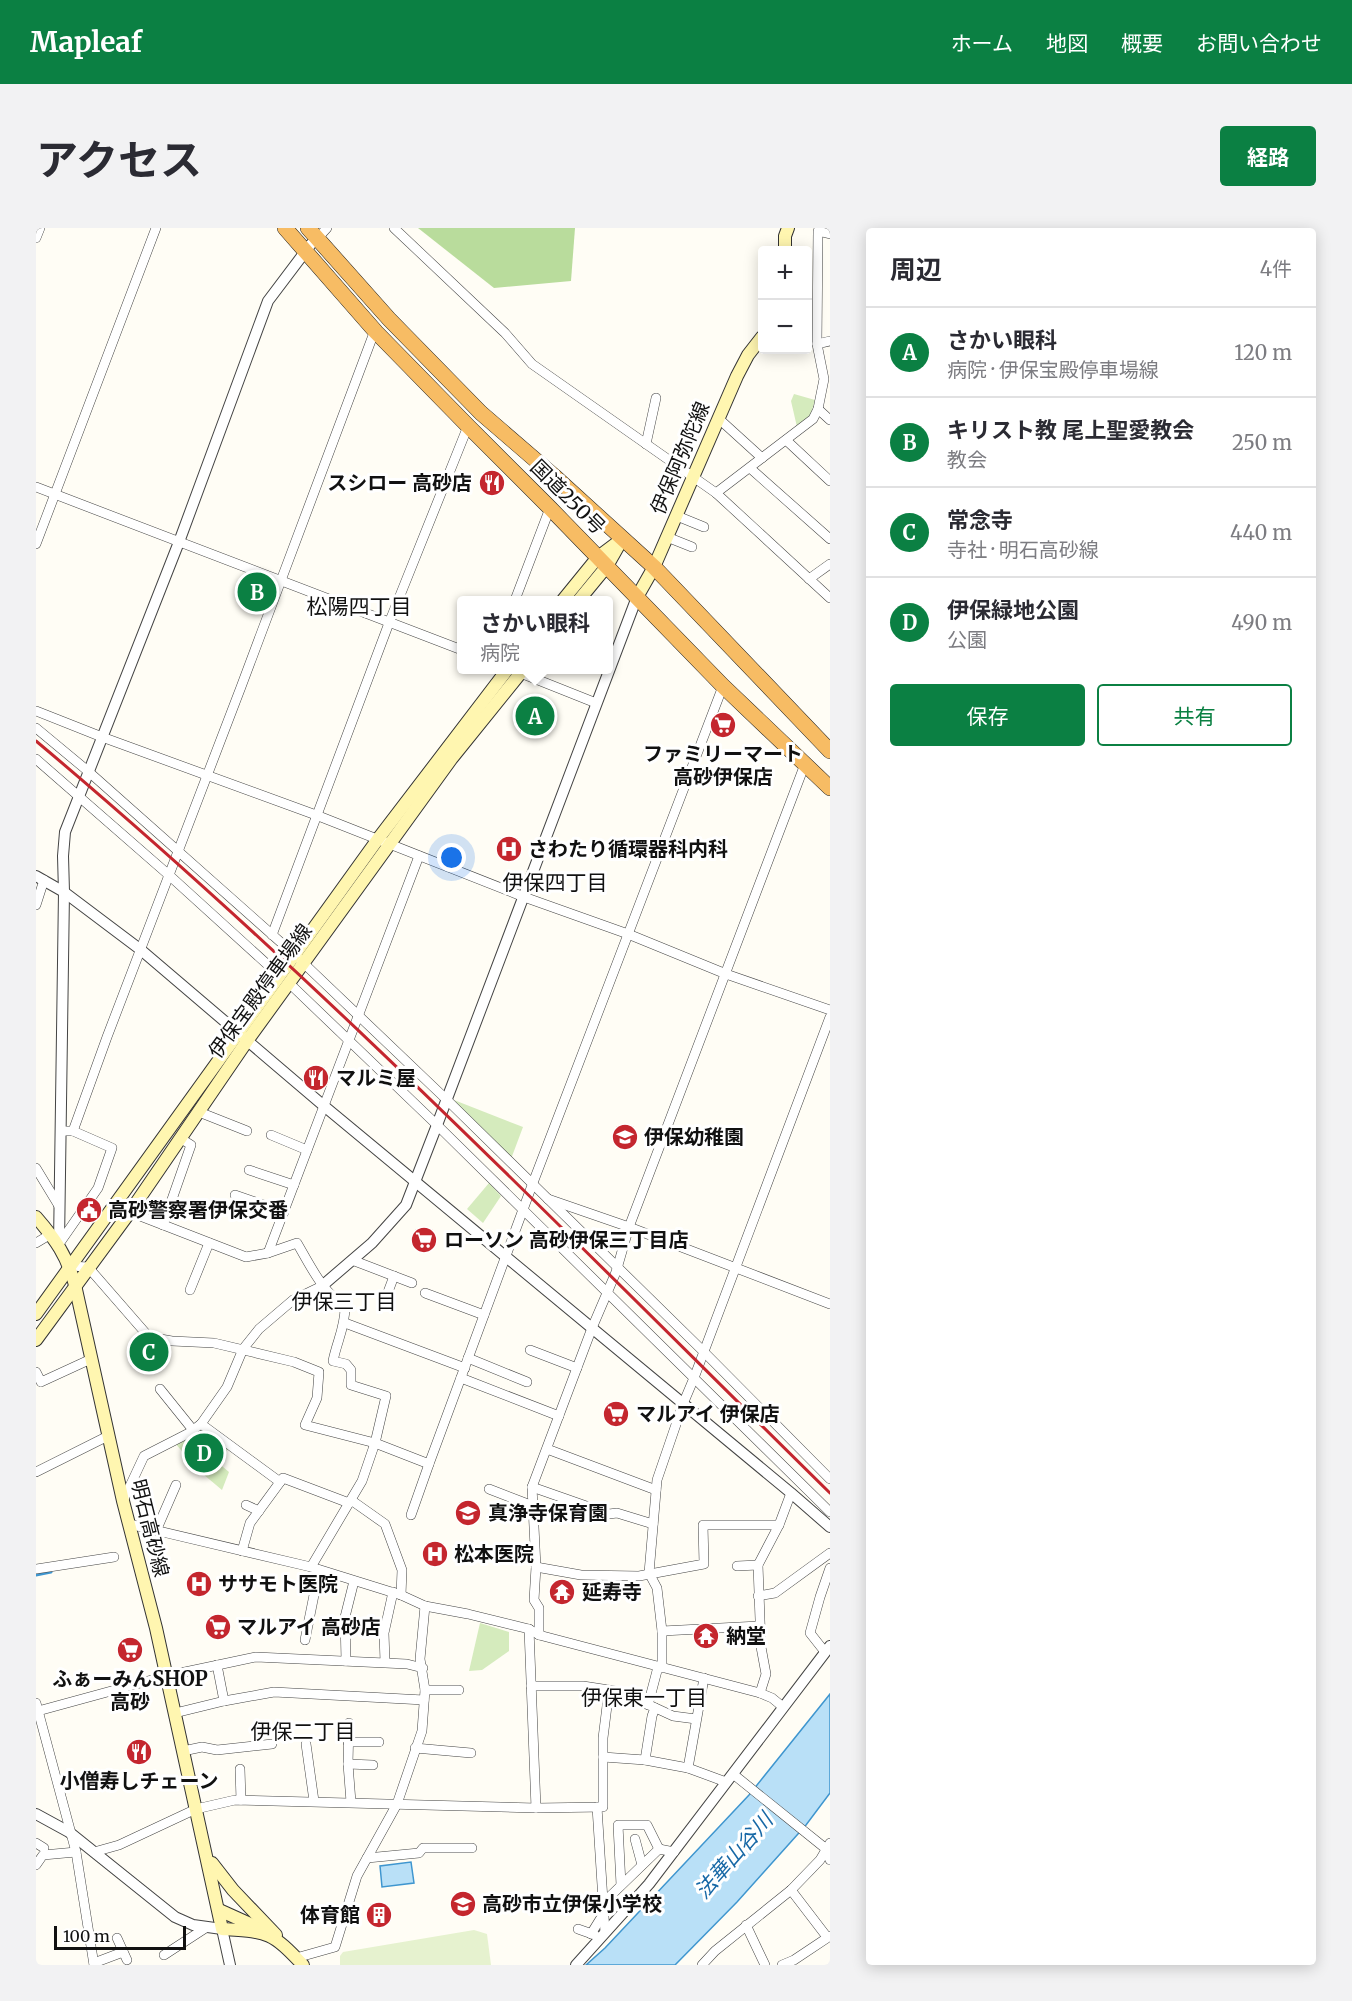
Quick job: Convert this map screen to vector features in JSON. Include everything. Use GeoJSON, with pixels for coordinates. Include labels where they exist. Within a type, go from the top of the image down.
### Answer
{"type":"FeatureCollection","features":[{"type":"Feature","properties":{"kind":"highway","name":"国道250号"},"geometry":{"type":"LineString","coordinates":[[285,228],[314,238],[481,413],[654,567],[830,751]]}},
{"type":"Feature","properties":{"kind":"highway","name":"国道250号"},"geometry":{"type":"LineString","coordinates":[[314,238],[375,330],[723,686],[830,788]]}},
{"type":"Feature","properties":{"kind":"main road"},"geometry":{"type":"LineString","coordinates":[[785,246],[788,228]]}},
{"type":"Feature","properties":{"kind":"main road","name":"伊保阿弥陀線"},"geometry":{"type":"LineString","coordinates":[[637,597],[654,567],[694,479],[718,418],[748,355],[758,342]]}},
{"type":"Feature","properties":{"kind":"main road"},"geometry":{"type":"LineString","coordinates":[[567,596],[622,539]]}},
{"type":"Feature","properties":{"kind":"main road"},"geometry":{"type":"LineString","coordinates":[[581,596],[602,561]]}},
{"type":"Feature","properties":{"kind":"main road","name":"伊保宝殿停車場線"},"geometry":{"type":"LineString","coordinates":[[36,1314],[243,1038],[285,980],[378,839],[503,674]]}},
{"type":"Feature","properties":{"kind":"main road","name":"伊保宝殿停車場線"},"geometry":{"type":"LineString","coordinates":[[299,959],[390,845],[452,758],[517,674]]}},
{"type":"Feature","properties":{"kind":"main road","name":"伊保宝殿停車場線"},"geometry":{"type":"LineString","coordinates":[[36,1340],[130,1212],[199,1112],[243,1038]]}},
{"type":"Feature","properties":{"kind":"main road","name":"明石高砂線"},"geometry":{"type":"LineString","coordinates":[[36,1217],[55,1239],[70,1266],[75,1285],[108,1437],[208,1857],[222,1929],[260,1931]]}},
{"type":"Feature","properties":{"kind":"main road","name":"明石高砂線"},"geometry":{"type":"LineString","coordinates":[[208,1857],[233,1890],[300,1961]]}},
{"type":"Feature","properties":{"kind":"main road","name":"明石高砂線"},"geometry":{"type":"LineString","coordinates":[[219,1910],[250,1924],[280,1942]]}},
{"type":"Feature","properties":{"kind":"street"},"geometry":{"type":"LineString","coordinates":[[36,238],[40,228]]}},
{"type":"Feature","properties":{"kind":"street"},"geometry":{"type":"LineString","coordinates":[[36,544],[156,228]]}},
{"type":"Feature","properties":{"kind":"street"},"geometry":{"type":"LineString","coordinates":[[394,228],[505,333],[532,364],[716,493],[830,598]]}},
{"type":"Feature","properties":{"kind":"street"},"geometry":{"type":"LineString","coordinates":[[716,493],[813,419],[818,409],[824,380],[817,344],[818,231],[830,234]]}},
{"type":"Feature","properties":{"kind":"street"},"geometry":{"type":"LineString","coordinates":[[55,1239],[67,1131],[63,856],[65,835],[268,302],[314,238]]}},
{"type":"Feature","properties":{"kind":"street"},"geometry":{"type":"LineString","coordinates":[[67,1131],[170,876],[375,330]]}},
{"type":"Feature","properties":{"kind":"street"},"geometry":{"type":"LineString","coordinates":[[817,344],[830,341]]}},
{"type":"Feature","properties":{"kind":"street"},"geometry":{"type":"LineString","coordinates":[[646,444],[656,398]]}},
{"type":"Feature","properties":{"kind":"street"},"geometry":{"type":"LineString","coordinates":[[818,409],[830,420]]}},
{"type":"Feature","properties":{"kind":"street"},"geometry":{"type":"LineString","coordinates":[[718,418],[762,458]]}},
{"type":"Feature","properties":{"kind":"street"},"geometry":{"type":"LineString","coordinates":[[272,935],[389,623],[468,426]]}},
{"type":"Feature","properties":{"kind":"street"},"geometry":{"type":"LineString","coordinates":[[786,440],[830,480]]}},
{"type":"Feature","properties":{"kind":"street"},"geometry":{"type":"LineString","coordinates":[[750,468],[830,539]]}},
{"type":"Feature","properties":{"kind":"street"},"geometry":{"type":"LineString","coordinates":[[36,487],[457,648]]}},
{"type":"Feature","properties":{"kind":"street"},"geometry":{"type":"LineString","coordinates":[[517,596],[550,508]]}},
{"type":"Feature","properties":{"kind":"street"},"geometry":{"type":"LineString","coordinates":[[677,516],[704,527]]}},
{"type":"Feature","properties":{"kind":"street"},"geometry":{"type":"LineString","coordinates":[[667,537],[692,548]]}},
{"type":"Feature","properties":{"kind":"street"},"geometry":{"type":"LineString","coordinates":[[809,579],[830,564]]}},
{"type":"Feature","properties":{"kind":"street"},"geometry":{"type":"LineString","coordinates":[[613,659],[637,597]]}},
{"type":"Feature","properties":{"kind":"street"},"geometry":{"type":"LineString","coordinates":[[526,674],[596,703]]}},
{"type":"Feature","properties":{"kind":"street"},"geometry":{"type":"LineString","coordinates":[[123,1500],[144,1456],[197,1427],[226,1387],[243,1349],[259,1329],[293,1300],[322,1286],[372,1243],[406,1205],[607,674]]}},
{"type":"Feature","properties":{"kind":"street"},"geometry":{"type":"LineString","coordinates":[[411,1515],[532,1185],[723,686]]}},
{"type":"Feature","properties":{"kind":"street"},"geometry":{"type":"LineString","coordinates":[[36,711],[316,815],[524,897],[628,934],[726,974],[830,1010]]}},
{"type":"Feature","properties":{"kind":"street"},"geometry":{"type":"LineString","coordinates":[[36,728],[299,959],[447,1100],[830,1479]]}},
{"type":"Feature","properties":{"kind":"street"},"geometry":{"type":"LineString","coordinates":[[36,759],[80,795],[285,980],[438,1125],[830,1512]]}},
{"type":"Feature","properties":{"kind":"street"},"geometry":{"type":"LineString","coordinates":[[538,1635],[539,1608],[534,1600],[536,1567],[532,1487],[617,1268],[629,1227],[805,764]]}},
{"type":"Feature","properties":{"kind":"street"},"geometry":{"type":"LineString","coordinates":[[268,1253],[419,856]]}},
{"type":"Feature","properties":{"kind":"street"},"geometry":{"type":"LineString","coordinates":[[36,905],[40,878],[64,892],[141,950],[324,1106],[830,1527]]}},
{"type":"Feature","properties":{"kind":"street"},"geometry":{"type":"LineString","coordinates":[[645,1760],[660,1668],[662,1631],[657,1588],[649,1573],[657,1480],[683,1404],[830,1017]]}},
{"type":"Feature","properties":{"kind":"street"},"geometry":{"type":"LineString","coordinates":[[199,1112],[247,1131]]}},
{"type":"Feature","properties":{"kind":"street"},"geometry":{"type":"LineString","coordinates":[[36,1243],[55,1239],[98,1188],[111,1148],[67,1131]]}},
{"type":"Feature","properties":{"kind":"street"},"geometry":{"type":"LineString","coordinates":[[271,1136],[307,1150]]}},
{"type":"Feature","properties":{"kind":"street"},"geometry":{"type":"LineString","coordinates":[[163,1225],[191,1146],[180,1138]]}},
{"type":"Feature","properties":{"kind":"street"},"geometry":{"type":"LineString","coordinates":[[36,1168],[59,1206]]}},
{"type":"Feature","properties":{"kind":"street"},"geometry":{"type":"LineString","coordinates":[[249,1170],[294,1185]]}},
{"type":"Feature","properties":{"kind":"street"},"geometry":{"type":"LineString","coordinates":[[246,1188],[239,1196],[284,1212]]}},
{"type":"Feature","properties":{"kind":"street"},"geometry":{"type":"LineString","coordinates":[[545,1198],[629,1227],[830,1304]]}},
{"type":"Feature","properties":{"kind":"street"},"geometry":{"type":"LineString","coordinates":[[130,1212],[246,1257],[268,1253],[297,1243],[322,1286],[333,1299],[345,1307],[345,1323],[333,1361],[346,1364],[351,1370],[351,1384],[386,1396],[375,1443],[362,1481],[315,1569],[305,1640]]}},
{"type":"Feature","properties":{"kind":"street"},"geometry":{"type":"LineString","coordinates":[[190,1290],[209,1243]]}},
{"type":"Feature","properties":{"kind":"street"},"geometry":{"type":"LineString","coordinates":[[352,1260],[412,1283]]}},
{"type":"Feature","properties":{"kind":"street"},"geometry":{"type":"LineString","coordinates":[[70,1266],[88,1267],[149,1337],[172,1341],[214,1343],[294,1362],[319,1372],[317,1398],[305,1425],[375,1443],[429,1464]]}},
{"type":"Feature","properties":{"kind":"street"},"geometry":{"type":"LineString","coordinates":[[385,1300],[393,1276]]}},
{"type":"Feature","properties":{"kind":"street"},"geometry":{"type":"LineString","coordinates":[[425,1293],[484,1315]]}},
{"type":"Feature","properties":{"kind":"street"},"geometry":{"type":"LineString","coordinates":[[345,1323],[467,1363],[517,1374],[527,1382]]}},
{"type":"Feature","properties":{"kind":"street"},"geometry":{"type":"LineString","coordinates":[[530,1350],[577,1368]]}},
{"type":"Feature","properties":{"kind":"street"},"geometry":{"type":"LineString","coordinates":[[36,1372],[41,1382],[91,1359]]}},
{"type":"Feature","properties":{"kind":"street"},"geometry":{"type":"LineString","coordinates":[[461,1378],[559,1416]]}},
{"type":"Feature","properties":{"kind":"street"},"geometry":{"type":"LineString","coordinates":[[160,1389],[197,1427],[280,1482]]}},
{"type":"Feature","properties":{"kind":"street"},"geometry":{"type":"LineString","coordinates":[[36,1472],[108,1437]]}},
{"type":"Feature","properties":{"kind":"street"},"geometry":{"type":"LineString","coordinates":[[547,1449],[656,1490]]}},
{"type":"Feature","properties":{"kind":"street"},"geometry":{"type":"LineString","coordinates":[[242,1551],[250,1523],[283,1478],[350,1502],[385,1524],[402,1570],[384,1633],[385,1662]]}},
{"type":"Feature","properties":{"kind":"street"},"geometry":{"type":"LineString","coordinates":[[156,1531],[176,1485]]}},
{"type":"Feature","properties":{"kind":"street"},"geometry":{"type":"LineString","coordinates":[[532,1487],[609,1514],[618,1513],[653,1524]]}},
{"type":"Feature","properties":{"kind":"street"},"geometry":{"type":"LineString","coordinates":[[489,1490],[533,1506]]}},
{"type":"Feature","properties":{"kind":"street"},"geometry":{"type":"LineString","coordinates":[[760,1693],[766,1674],[760,1647],[758,1565],[779,1524],[791,1493]]}},
{"type":"Feature","properties":{"kind":"street"},"geometry":{"type":"LineString","coordinates":[[246,1505],[259,1511]]}},
{"type":"Feature","properties":{"kind":"street"},"geometry":{"type":"LineString","coordinates":[[129,1524],[315,1569],[397,1594],[425,1606],[529,1629],[538,1635],[760,1693],[772,1698],[783,1707]]}},
{"type":"Feature","properties":{"kind":"street"},"geometry":{"type":"LineString","coordinates":[[536,1567],[581,1575],[639,1576],[704,1564],[703,1525],[779,1524]]}},
{"type":"Feature","properties":{"kind":"street"},"geometry":{"type":"LineString","coordinates":[[758,1596],[775,1593],[830,1553]]}},
{"type":"Feature","properties":{"kind":"street"},"geometry":{"type":"LineString","coordinates":[[36,1569],[114,1557]]}},
{"type":"Feature","properties":{"kind":"street"},"geometry":{"type":"LineString","coordinates":[[736,1566],[758,1565]]}},
{"type":"Feature","properties":{"kind":"street"},"geometry":{"type":"LineString","coordinates":[[576,1965],[599,1934],[649,1884],[828,1649],[810,1633],[830,1568]]}},
{"type":"Feature","properties":{"kind":"street"},"geometry":{"type":"LineString","coordinates":[[346,1661],[345,1617],[354,1581]]}},
{"type":"Feature","properties":{"kind":"street"},"geometry":{"type":"LineString","coordinates":[[300,1961],[335,1947],[357,1876],[397,1804],[422,1731],[424,1695],[423,1668],[420,1659],[425,1606]]}},
{"type":"Feature","properties":{"kind":"street"},"geometry":{"type":"LineString","coordinates":[[662,1631],[759,1626]]}},
{"type":"Feature","properties":{"kind":"street"},"geometry":{"type":"LineString","coordinates":[[529,1629],[536,1808]]}},
{"type":"Feature","properties":{"kind":"street"},"geometry":{"type":"LineString","coordinates":[[117,1938],[125,1956],[94,1964],[76,1852],[37,1707],[256,1657],[385,1662],[423,1668]]}},
{"type":"Feature","properties":{"kind":"street"},"geometry":{"type":"LineString","coordinates":[[217,1665],[224,1701]]}},
{"type":"Feature","properties":{"kind":"street"},"geometry":{"type":"LineString","coordinates":[[688,1768],[704,1678]]}},
{"type":"Feature","properties":{"kind":"street"},"geometry":{"type":"LineString","coordinates":[[531,1686],[583,1686],[621,1692],[672,1716],[696,1719]]}},
{"type":"Feature","properties":{"kind":"street"},"geometry":{"type":"LineString","coordinates":[[175,1713],[274,1692],[424,1695],[459,1690]]}},
{"type":"Feature","properties":{"kind":"street"},"geometry":{"type":"LineString","coordinates":[[94,1852],[119,1845],[196,1809],[241,1800],[536,1808],[603,1807],[603,1738],[609,1690]]}},
{"type":"Feature","properties":{"kind":"street"},"geometry":{"type":"LineString","coordinates":[[349,1723],[348,1764],[351,1802]]}},
{"type":"Feature","properties":{"kind":"street"},"geometry":{"type":"LineString","coordinates":[[348,1742],[379,1742]]}},
{"type":"Feature","properties":{"kind":"street"},"geometry":{"type":"LineString","coordinates":[[183,1751],[202,1747],[217,1750],[272,1744]]}},
{"type":"Feature","properties":{"kind":"street"},"geometry":{"type":"LineString","coordinates":[[306,1744],[314,1801]]}},
{"type":"Feature","properties":{"kind":"street"},"geometry":{"type":"LineString","coordinates":[[415,1748],[471,1753]]}},
{"type":"Feature","properties":{"kind":"street"},"geometry":{"type":"LineString","coordinates":[[603,1757],[645,1760],[729,1778],[805,1832],[828,1845]]}},
{"type":"Feature","properties":{"kind":"street"},"geometry":{"type":"LineString","coordinates":[[348,1764],[373,1765]]}},
{"type":"Feature","properties":{"kind":"street"},"geometry":{"type":"LineString","coordinates":[[240,1769],[241,1800]]}},
{"type":"Feature","properties":{"kind":"street"},"geometry":{"type":"LineString","coordinates":[[597,1807],[604,1908],[599,1934]]}},
{"type":"Feature","properties":{"kind":"street"},"geometry":{"type":"LineString","coordinates":[[36,1814],[69,1832],[175,1917],[193,1925],[222,1929],[230,1965]]}},
{"type":"Feature","properties":{"kind":"street"},"geometry":{"type":"LineString","coordinates":[[621,1886],[618,1825],[646,1825],[658,1849]]}},
{"type":"Feature","properties":{"kind":"street"},"geometry":{"type":"LineString","coordinates":[[635,1839],[642,1865]]}},
{"type":"Feature","properties":{"kind":"street"},"geometry":{"type":"LineString","coordinates":[[828,1845],[830,1860]]}},
{"type":"Feature","properties":{"kind":"street"},"geometry":{"type":"LineString","coordinates":[[702,1965],[715,1951],[791,1890],[820,1860],[828,1845]]}},
{"type":"Feature","properties":{"kind":"street"},"geometry":{"type":"LineString","coordinates":[[367,1858],[419,1853],[423,1848],[472,1848]]}},
{"type":"Feature","properties":{"kind":"street"},"geometry":{"type":"LineString","coordinates":[[658,1849],[674,1852]]}},
{"type":"Feature","properties":{"kind":"street"},"geometry":{"type":"LineString","coordinates":[[604,1908],[621,1886],[658,1849]]}},
{"type":"Feature","properties":{"kind":"street"},"geometry":{"type":"LineString","coordinates":[[36,1865],[42,1855],[76,1852]]}},
{"type":"Feature","properties":{"kind":"street"},"geometry":{"type":"LineString","coordinates":[[782,1965],[794,1960],[828,1936],[791,1890]]}},
{"type":"Feature","properties":{"kind":"street"},"geometry":{"type":"LineString","coordinates":[[746,1925],[765,1965]]}},
{"type":"Feature","properties":{"kind":"street"},"geometry":{"type":"LineString","coordinates":[[164,1955],[207,1927]]}},
{"type":"Feature","properties":{"kind":"street"},"geometry":{"type":"LineString","coordinates":[[578,1929],[599,1934]]}},
{"type":"Feature","properties":{"kind":"green space"},"geometry":{"type":"Polygon","coordinates":[[[418,228],[575,228],[571,281],[494,288],[418,228]]]}},
{"type":"Feature","properties":{"kind":"green space"},"geometry":{"type":"Polygon","coordinates":[[[794,394],[815,400],[810,417],[797,427],[791,401],[794,394]]]}},
{"type":"Feature","properties":{"kind":"green space"},"geometry":{"type":"Polygon","coordinates":[[[454,1100],[523,1127],[511,1159],[454,1100]]]}},
{"type":"Feature","properties":{"kind":"green space"},"geometry":{"type":"Polygon","coordinates":[[[489,1183],[501,1196],[483,1223],[467,1209],[489,1183]]]}},
{"type":"Feature","properties":{"kind":"green space"},"geometry":{"type":"Polygon","coordinates":[[[200,1428],[229,1448],[217,1462],[229,1472],[222,1490],[197,1469],[175,1443],[200,1428]]]}},
{"type":"Feature","properties":{"kind":"green space"},"geometry":{"type":"Polygon","coordinates":[[[480,1623],[509,1632],[509,1651],[482,1670],[469,1671],[480,1623]]]}},
{"type":"Feature","properties":{"kind":"green space"},"geometry":{"type":"Polygon","coordinates":[[[474,1930],[487,1934],[491,1965],[340,1965],[340,1956],[343,1952],[474,1930]]]}},
{"type":"Feature","properties":{"kind":"water","name":"法華山谷川"},"geometry":{"type":"Polygon","coordinates":[[[830,1694],[830,1793],[806,1825],[737,1902],[675,1965],[586,1965],[605,1948],[749,1795],[830,1694]]]}},
{"type":"Feature","properties":{"kind":"water"},"geometry":{"type":"Polygon","coordinates":[[[411,1862],[414,1883],[382,1887],[380,1866],[411,1862]]]}},
{"type":"Feature","properties":{"kind":"waterway"},"geometry":{"type":"LineString","coordinates":[[36,1575],[51,1572]]}},
{"type":"Feature","properties":{"kind":"railway"},"geometry":{"type":"LineString","coordinates":[[36,741],[140,830],[342,1015],[830,1493]]}},
{"type":"Feature","properties":{"kind":"place","name":"スシロー 高砂店"},"geometry":{"type":"Point","coordinates":[492,483]}},
{"type":"Feature","properties":{"kind":"place","name":"キリスト教 尾上聖愛教会"},"geometry":{"type":"Point","coordinates":[257,592]}},
{"type":"Feature","properties":{"kind":"place","name":"さかい眼科"},"geometry":{"type":"Point","coordinates":[535,716]}},
{"type":"Feature","properties":{"kind":"place","name":"ファミリーマート 高砂伊保店"},"geometry":{"type":"Point","coordinates":[723,725]}},
{"type":"Feature","properties":{"kind":"place","name":"さわたり循環器科内科"},"geometry":{"type":"Point","coordinates":[509,849]}},
{"type":"Feature","properties":{"kind":"place","name":"マルミ屋"},"geometry":{"type":"Point","coordinates":[316,1078]}},
{"type":"Feature","properties":{"kind":"place","name":"伊保幼稚園"},"geometry":{"type":"Point","coordinates":[625,1137]}},
{"type":"Feature","properties":{"kind":"place","name":"高砂警察署伊保交番"},"geometry":{"type":"Point","coordinates":[89,1210]}},
{"type":"Feature","properties":{"kind":"place","name":"ローソン 高砂伊保三丁目店"},"geometry":{"type":"Point","coordinates":[424,1240]}},
{"type":"Feature","properties":{"kind":"place","name":"常念寺"},"geometry":{"type":"Point","coordinates":[149,1352]}},
{"type":"Feature","properties":{"kind":"place","name":"マルアイ 伊保店"},"geometry":{"type":"Point","coordinates":[616,1414]}},
{"type":"Feature","properties":{"kind":"place","name":"伊保緑地公園"},"geometry":{"type":"Point","coordinates":[204,1453]}},
{"type":"Feature","properties":{"kind":"place","name":"真浄寺保育園"},"geometry":{"type":"Point","coordinates":[468,1513]}},
{"type":"Feature","properties":{"kind":"place","name":"松本医院"},"geometry":{"type":"Point","coordinates":[435,1554]}},
{"type":"Feature","properties":{"kind":"place","name":"ササモト医院"},"geometry":{"type":"Point","coordinates":[199,1584]}},
{"type":"Feature","properties":{"kind":"place","name":"延寿寺"},"geometry":{"type":"Point","coordinates":[562,1592]}},
{"type":"Feature","properties":{"kind":"place","name":"マルアイ 高砂店"},"geometry":{"type":"Point","coordinates":[218,1627]}},
{"type":"Feature","properties":{"kind":"place","name":"納堂"},"geometry":{"type":"Point","coordinates":[706,1636]}},
{"type":"Feature","properties":{"kind":"place","name":"ふぁーみんSHOP 高砂"},"geometry":{"type":"Point","coordinates":[130,1650]}},
{"type":"Feature","properties":{"kind":"place","name":"小僧寿しチェーン"},"geometry":{"type":"Point","coordinates":[139,1752]}},
{"type":"Feature","properties":{"kind":"place","name":"高砂市立伊保小学校"},"geometry":{"type":"Point","coordinates":[463,1904]}},
{"type":"Feature","properties":{"kind":"place","name":"体育館"},"geometry":{"type":"Point","coordinates":[379,1915]}},
{"type":"Feature","properties":{"kind":"district","name":"松陽四丁目"},"geometry":{"type":"Point","coordinates":[359,607]}},
{"type":"Feature","properties":{"kind":"district","name":"伊保四丁目"},"geometry":{"type":"Point","coordinates":[555,883]}},
{"type":"Feature","properties":{"kind":"district","name":"伊保三丁目"},"geometry":{"type":"Point","coordinates":[344,1302]}},
{"type":"Feature","properties":{"kind":"district","name":"伊保東一丁目"},"geometry":{"type":"Point","coordinates":[644,1698]}},
{"type":"Feature","properties":{"kind":"district","name":"伊保二丁目"},"geometry":{"type":"Point","coordinates":[303,1732]}}]}
